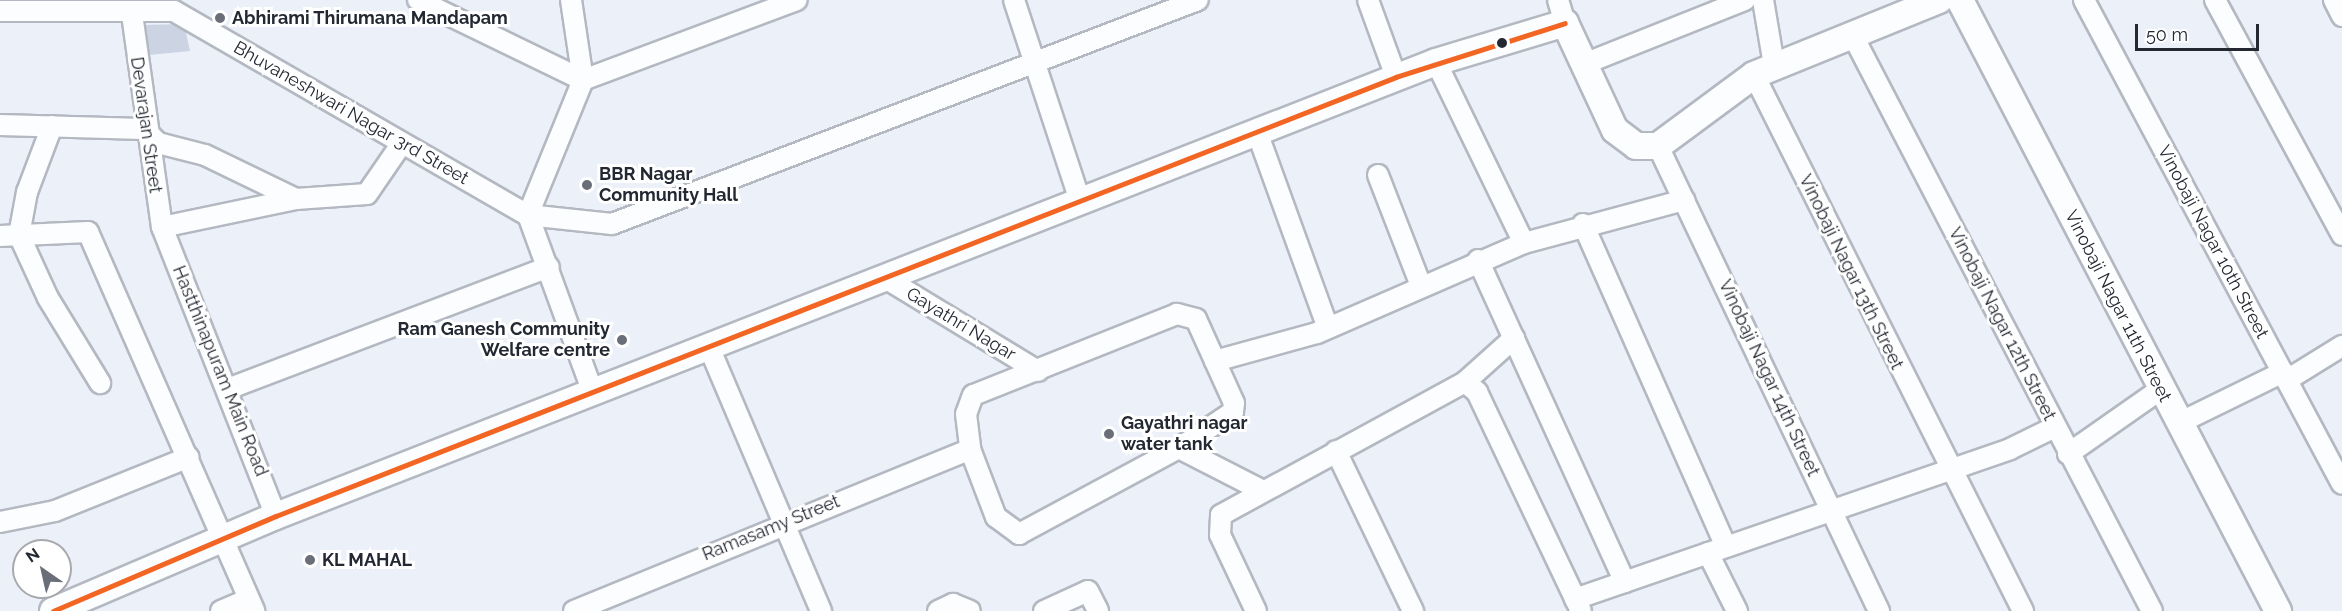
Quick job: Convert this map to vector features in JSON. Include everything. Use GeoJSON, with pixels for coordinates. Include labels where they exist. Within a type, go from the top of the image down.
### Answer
{"type":"FeatureCollection","features":[{"type":"Feature","properties":{"kind":"street"},"geometry":{"type":"LineString","coordinates":[[418,0],[458,22],[583,80],[797,0]]}},
{"type":"Feature","properties":{"kind":"street"},"geometry":{"type":"LineString","coordinates":[[453,0],[458,22]]}},
{"type":"Feature","properties":{"kind":"street"},"geometry":{"type":"LineString","coordinates":[[571,0],[583,80],[528,215],[549,267],[593,393]]}},
{"type":"Feature","properties":{"kind":"street"},"geometry":{"type":"LineString","coordinates":[[1014,0],[1080,201]]}},
{"type":"Feature","properties":{"kind":"street"},"geometry":{"type":"LineString","coordinates":[[528,215],[593,224],[633,220],[1198,0]]}},
{"type":"Feature","properties":{"kind":"street"},"geometry":{"type":"LineString","coordinates":[[1368,0],[1396,77]]}},
{"type":"Feature","properties":{"kind":"street"},"geometry":{"type":"LineString","coordinates":[[1584,64],[1745,0]]}},
{"type":"Feature","properties":{"kind":"street","name":"Vinobaji Nagar 13th Street"},"geometry":{"type":"LineString","coordinates":[[1763,0],[1764,70],[1947,469],[2023,611]]}},
{"type":"Feature","properties":{"kind":"street"},"geometry":{"type":"LineString","coordinates":[[53,611],[276,516],[1562,12],[1584,64],[1622,138],[1635,146],[1658,146],[1764,70],[1939,0]]}},
{"type":"Feature","properties":{"kind":"street","name":"Vinobaji Nagar 11th Street"},"geometry":{"type":"LineString","coordinates":[[1960,0],[2278,611]]}},
{"type":"Feature","properties":{"kind":"street","name":"Vinobaji Nagar 10th Street"},"geometry":{"type":"LineString","coordinates":[[2084,0],[2342,484]]}},
{"type":"Feature","properties":{"kind":"street"},"geometry":{"type":"LineString","coordinates":[[2215,0],[2342,235]]}},
{"type":"Feature","properties":{"kind":"street"},"geometry":{"type":"LineString","coordinates":[[2334,0],[2342,16]]}},
{"type":"Feature","properties":{"kind":"street"},"geometry":{"type":"LineString","coordinates":[[4,7],[132,18],[174,5]]}},
{"type":"Feature","properties":{"kind":"street","name":"Bhuvaneshwari Nagar 3rd Street"},"geometry":{"type":"LineString","coordinates":[[174,5],[402,143],[528,215]]}},
{"type":"Feature","properties":{"kind":"street","name":"Devarajan Street"},"geometry":{"type":"LineString","coordinates":[[132,18],[144,129],[162,227]]}},
{"type":"Feature","properties":{"kind":"street","name":"Vinobaji Nagar 12th Street"},"geometry":{"type":"LineString","coordinates":[[1853,36],[2068,454],[2152,611]]}},
{"type":"Feature","properties":{"kind":"street"},"geometry":{"type":"LineString","coordinates":[[1436,62],[1524,243]]}},
{"type":"Feature","properties":{"kind":"street"},"geometry":{"type":"LineString","coordinates":[[0,124],[144,129],[158,142],[205,155],[296,199]]}},
{"type":"Feature","properties":{"kind":"street"},"geometry":{"type":"LineString","coordinates":[[9,236],[52,126]]}},
{"type":"Feature","properties":{"kind":"street"},"geometry":{"type":"LineString","coordinates":[[1257,132],[1328,328]]}},
{"type":"Feature","properties":{"kind":"street"},"geometry":{"type":"LineString","coordinates":[[162,227],[296,199],[367,194],[402,143]]}},
{"type":"Feature","properties":{"kind":"street","name":"Vinobaji Nagar 14th Street"},"geometry":{"type":"LineString","coordinates":[[1658,146],[1879,611]]}},
{"type":"Feature","properties":{"kind":"street"},"geometry":{"type":"LineString","coordinates":[[1378,176],[1421,286]]}},
{"type":"Feature","properties":{"kind":"street"},"geometry":{"type":"LineString","coordinates":[[1215,361],[1328,328],[1478,260],[1524,243],[1583,224],[1684,200]]}},
{"type":"Feature","properties":{"kind":"street"},"geometry":{"type":"LineString","coordinates":[[1583,224],[1717,549],[1737,611]]}},
{"type":"Feature","properties":{"kind":"street","name":"Hastthinapuram Main Road"},"geometry":{"type":"LineString","coordinates":[[162,227],[230,388],[276,516]]}},
{"type":"Feature","properties":{"kind":"street"},"geometry":{"type":"LineString","coordinates":[[9,236],[88,231],[225,538],[251,605],[221,611]]}},
{"type":"Feature","properties":{"kind":"street"},"geometry":{"type":"LineString","coordinates":[[9,236],[99,383]]}},
{"type":"Feature","properties":{"kind":"street"},"geometry":{"type":"LineString","coordinates":[[1478,260],[1625,582]]}},
{"type":"Feature","properties":{"kind":"street"},"geometry":{"type":"LineString","coordinates":[[230,388],[549,267]]}},
{"type":"Feature","properties":{"kind":"street","name":"Gayathri Nagar"},"geometry":{"type":"LineString","coordinates":[[885,278],[1038,371]]}},
{"type":"Feature","properties":{"kind":"street"},"geometry":{"type":"LineString","coordinates":[[1185,313],[1196,319],[1234,403],[1233,412],[1179,448],[1019,534],[1009,532],[996,517],[970,449],[966,414],[973,395],[1038,371],[1185,313]]}},
{"type":"Feature","properties":{"kind":"street"},"geometry":{"type":"LineString","coordinates":[[1256,611],[1218,526],[1230,506],[1465,382],[1514,338]]}},
{"type":"Feature","properties":{"kind":"street"},"geometry":{"type":"LineString","coordinates":[[2179,423],[2285,376],[2342,346]]}},
{"type":"Feature","properties":{"kind":"street"},"geometry":{"type":"LineString","coordinates":[[709,347],[821,611]]}},
{"type":"Feature","properties":{"kind":"street"},"geometry":{"type":"LineString","coordinates":[[1465,382],[1477,392],[1578,605],[1625,582],[1832,512],[2055,427]]}},
{"type":"Feature","properties":{"kind":"street"},"geometry":{"type":"LineString","coordinates":[[2068,454],[2161,389]]}},
{"type":"Feature","properties":{"kind":"street"},"geometry":{"type":"LineString","coordinates":[[1179,448],[1259,489]]}},
{"type":"Feature","properties":{"kind":"street","name":"Ramasamy Street"},"geometry":{"type":"LineString","coordinates":[[574,611],[785,522],[970,449]]}},
{"type":"Feature","properties":{"kind":"street"},"geometry":{"type":"LineString","coordinates":[[1336,451],[1413,611]]}},
{"type":"Feature","properties":{"kind":"street"},"geometry":{"type":"LineString","coordinates":[[0,522],[55,511],[189,457]]}},
{"type":"Feature","properties":{"kind":"street"},"geometry":{"type":"LineString","coordinates":[[1044,611],[1088,591],[1098,611]]}},
{"type":"Feature","properties":{"kind":"street"},"geometry":{"type":"LineString","coordinates":[[938,611],[953,604],[970,611]]}},
{"type":"Feature","properties":{"kind":"shaded area"},"geometry":{"type":"Polygon","coordinates":[[[184,24],[190,51],[149,55],[144,25],[184,24]]]}},
{"type":"Feature","properties":{"kind":"transit line"},"geometry":{"type":"LineString","coordinates":[[53,611],[276,516],[1396,77],[1565,23]]}},
{"type":"Feature","properties":{"kind":"place","name":"Abhirami Thirumana Mandapam"},"geometry":{"type":"Point","coordinates":[220,18]}},
{"type":"Feature","properties":{"kind":"place","name":"BBR Nagar Community Hall"},"geometry":{"type":"Point","coordinates":[587,185]}},
{"type":"Feature","properties":{"kind":"place","name":"Ram Ganesh Community Welfare centre"},"geometry":{"type":"Point","coordinates":[622,340]}},
{"type":"Feature","properties":{"kind":"place","name":"Gayathri nagar water tank"},"geometry":{"type":"Point","coordinates":[1109,434]}},
{"type":"Feature","properties":{"kind":"place","name":"KL MAHAL"},"geometry":{"type":"Point","coordinates":[310,560]}}]}
